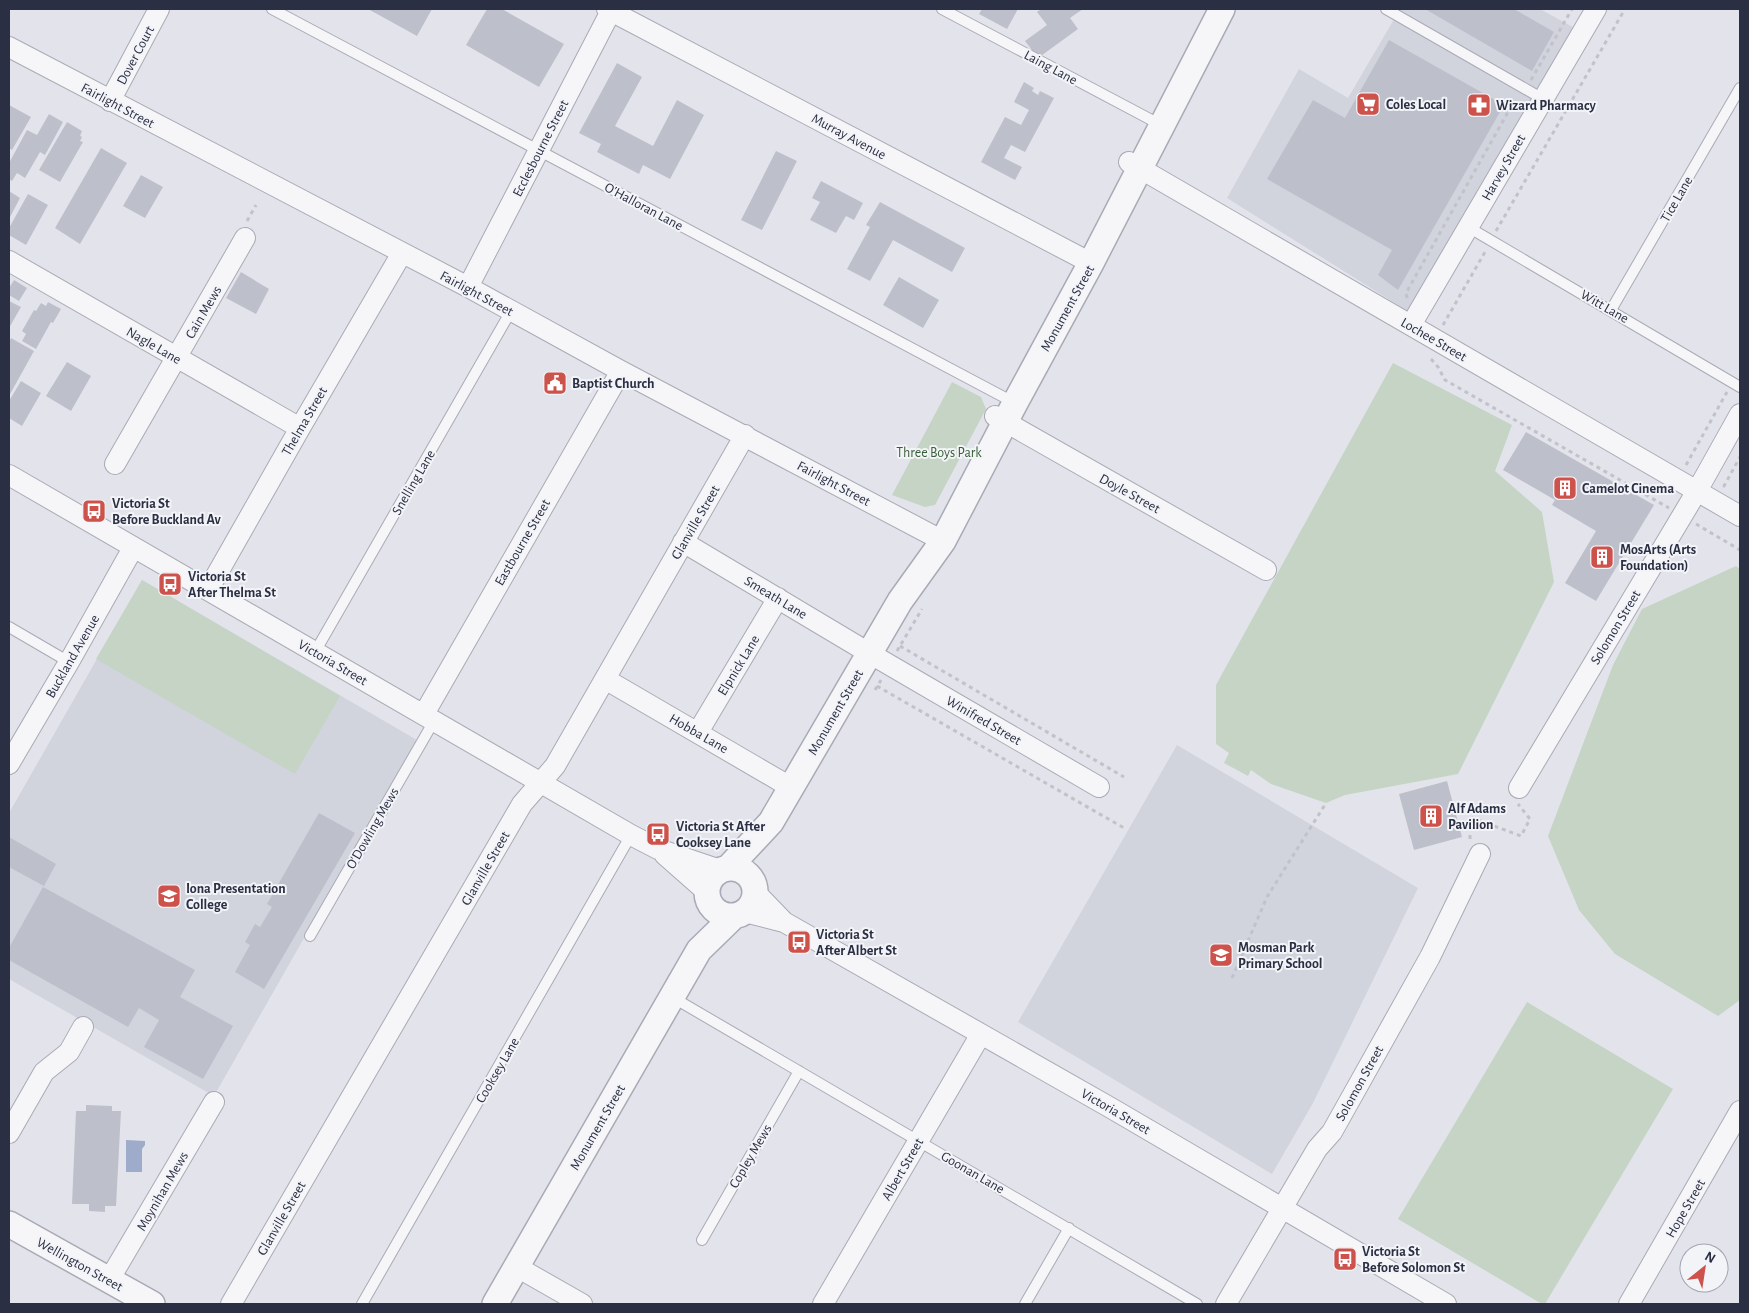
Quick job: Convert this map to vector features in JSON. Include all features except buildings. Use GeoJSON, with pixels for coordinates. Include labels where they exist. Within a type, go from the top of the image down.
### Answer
{"type":"FeatureCollection","features":[{"type":"Feature","properties":{"kind":"street","name":"Dover Court"},"geometry":{"type":"LineString","coordinates":[[110,101],[159,9]]}},
{"type":"Feature","properties":{"kind":"street","name":"Monument Street"},"geometry":{"type":"LineString","coordinates":[[724,869],[771,822],[879,659],[912,603],[936,537],[1086,260],[1156,122],[1210,9]]}},
{"type":"Feature","properties":{"kind":"street","name":"Monument Street"},"geometry":{"type":"LineString","coordinates":[[1156,122],[1222,9]]}},
{"type":"Feature","properties":{"kind":"street","name":"Harvey Street"},"geometry":{"type":"LineString","coordinates":[[1410,325],[1468,227],[1534,94],[1596,9]]}},
{"type":"Feature","properties":{"kind":"street","name":"Ecclesbourne Street"},"geometry":{"type":"LineString","coordinates":[[468,288],[610,10]]}},
{"type":"Feature","properties":{"kind":"street","name":"Murray Avenue"},"geometry":{"type":"LineString","coordinates":[[610,10],[1086,260]]}},
{"type":"Feature","properties":{"kind":"street","name":"Fairlight Street"},"geometry":{"type":"LineString","coordinates":[[9,47],[402,253],[936,537]]}},
{"type":"Feature","properties":{"kind":"street","name":"Lochee Street"},"geometry":{"type":"LineString","coordinates":[[1134,165],[1740,516]]}},
{"type":"Feature","properties":{"kind":"street","name":"Cain Mews"},"geometry":{"type":"LineString","coordinates":[[115,464],[245,238]]}},
{"type":"Feature","properties":{"kind":"street","name":"Thelma Street"},"geometry":{"type":"LineString","coordinates":[[208,590],[402,253]]}},
{"type":"Feature","properties":{"kind":"street","name":"Nagle Lane"},"geometry":{"type":"LineString","coordinates":[[9,261],[300,428]]}},
{"type":"Feature","properties":{"kind":"street","name":"Eastbourne Street"},"geometry":{"type":"LineString","coordinates":[[429,718],[621,370]]}},
{"type":"Feature","properties":{"kind":"street","name":"Doyle Street"},"geometry":{"type":"LineString","coordinates":[[1004,409],[1266,570]]}},
{"type":"Feature","properties":{"kind":"street","name":"Solomon Street"},"geometry":{"type":"LineString","coordinates":[[1519,788],[1697,491],[1740,414]]}},
{"type":"Feature","properties":{"kind":"street","name":"Glanville Street"},"geometry":{"type":"LineString","coordinates":[[231,1304],[522,804],[555,766],[745,435]]}},
{"type":"Feature","properties":{"kind":"street","name":"Victoria Street"},"geometry":{"type":"LineString","coordinates":[[9,475],[632,835],[658,849],[724,869]]}},
{"type":"Feature","properties":{"kind":"street","name":"Smeath Lane"},"geometry":{"type":"LineString","coordinates":[[683,542],[879,659]]}},
{"type":"Feature","properties":{"kind":"street","name":"Buckland Avenue"},"geometry":{"type":"LineString","coordinates":[[9,764],[134,548]]}},
{"type":"Feature","properties":{"kind":"street","name":"Elpnick Lane"},"geometry":{"type":"LineString","coordinates":[[698,732],[778,598]]}},
{"type":"Feature","properties":{"kind":"street","name":"Winifred Street"},"geometry":{"type":"LineString","coordinates":[[879,659],[1099,787]]}},
{"type":"Feature","properties":{"kind":"street","name":"Hobba Lane"},"geometry":{"type":"LineString","coordinates":[[605,679],[792,788]]}},
{"type":"Feature","properties":{"kind":"street","name":"Monument Street"},"geometry":{"type":"LineString","coordinates":[[495,1304],[699,950],[747,901],[771,822]]}},
{"type":"Feature","properties":{"kind":"street","name":"Victoria Street"},"geometry":{"type":"LineString","coordinates":[[658,849],[708,897]]}},
{"type":"Feature","properties":{"kind":"street","name":"Solomon Street"},"geometry":{"type":"LineString","coordinates":[[1226,1304],[1317,1149],[1332,1132],[1421,974],[1480,854]]}},
{"type":"Feature","properties":{"kind":"street"},"geometry":{"type":"LineString","coordinates":[[736,868],[750,875],[747,901],[720,913],[713,908],[708,897],[710,879],[724,869],[736,868]]}},
{"type":"Feature","properties":{"kind":"street","name":"Monument Street"},"geometry":{"type":"LineString","coordinates":[[699,950],[708,897]]}},
{"type":"Feature","properties":{"kind":"street","name":"Victoria Street"},"geometry":{"type":"LineString","coordinates":[[747,901],[981,1034],[1446,1304]]}},
{"type":"Feature","properties":{"kind":"street"},"geometry":{"type":"LineString","coordinates":[[9,1133],[44,1072],[69,1052],[83,1027]]}},
{"type":"Feature","properties":{"kind":"street","name":"Albert Street"},"geometry":{"type":"LineString","coordinates":[[823,1304],[981,1034]]}},
{"type":"Feature","properties":{"kind":"street","name":"Moynihan Mews"},"geometry":{"type":"LineString","coordinates":[[109,1280],[214,1102]]}},
{"type":"Feature","properties":{"kind":"street","name":"Hope Street"},"geometry":{"type":"LineString","coordinates":[[1629,1304],[1740,1111]]}},
{"type":"Feature","properties":{"kind":"street","name":"Wellington Street"},"geometry":{"type":"LineString","coordinates":[[9,1224],[152,1304]]}},
{"type":"Feature","properties":{"kind":"street"},"geometry":{"type":"LineString","coordinates":[[517,1267],[582,1304]]}},
{"type":"Feature","properties":{"kind":"lane","name":"O'Halloran Lane"},"geometry":{"type":"LineString","coordinates":[[272,9],[539,150],[1004,409]]}},
{"type":"Feature","properties":{"kind":"lane","name":"Laing Lane"},"geometry":{"type":"LineString","coordinates":[[942,9],[1156,122]]}},
{"type":"Feature","properties":{"kind":"lane"},"geometry":{"type":"LineString","coordinates":[[1386,9],[1534,94]]}},
{"type":"Feature","properties":{"kind":"lane","name":"Tice Lane"},"geometry":{"type":"LineString","coordinates":[[1611,310],[1740,88]]}},
{"type":"Feature","properties":{"kind":"lane","name":"Witt Lane"},"geometry":{"type":"LineString","coordinates":[[1468,227],[1740,387]]}},
{"type":"Feature","properties":{"kind":"lane","name":"Snelling Lane"},"geometry":{"type":"LineString","coordinates":[[315,652],[511,311]]}},
{"type":"Feature","properties":{"kind":"lane"},"geometry":{"type":"LineString","coordinates":[[9,627],[69,662]]}},
{"type":"Feature","properties":{"kind":"lane","name":"O'Dowling Mews"},"geometry":{"type":"LineString","coordinates":[[310,936],[429,718]]}},
{"type":"Feature","properties":{"kind":"lane","name":"Cooksey Lane"},"geometry":{"type":"LineString","coordinates":[[362,1304],[632,835]]}},
{"type":"Feature","properties":{"kind":"lane","name":"Goonan Lane"},"geometry":{"type":"LineString","coordinates":[[671,996],[1197,1304]]}},
{"type":"Feature","properties":{"kind":"lane","name":"Copley Mews"},"geometry":{"type":"LineString","coordinates":[[702,1240],[799,1071]]}},
{"type":"Feature","properties":{"kind":"lane"},"geometry":{"type":"LineString","coordinates":[[1025,1304],[1069,1228]]}},
{"type":"Feature","properties":{"kind":"path"},"geometry":{"type":"LineString","coordinates":[[1407,301],[1406,293],[1410,285],[1512,105],[1517,105],[1534,94],[1572,9]]}},
{"type":"Feature","properties":{"kind":"path"},"geometry":{"type":"LineString","coordinates":[[1429,357],[1438,367],[1444,380],[1740,550]]}},
{"type":"Feature","properties":{"kind":"path"},"geometry":{"type":"LineString","coordinates":[[1732,490],[1724,486],[1740,457]]}},
{"type":"Feature","properties":{"kind":"path"},"geometry":{"type":"LineString","coordinates":[[912,603],[900,646],[879,659],[876,688],[1124,828]]}},
{"type":"Feature","properties":{"kind":"path"},"geometry":{"type":"LineString","coordinates":[[900,646],[1124,777]]}},
{"type":"Feature","properties":{"kind":"path"},"geometry":{"type":"LineString","coordinates":[[1480,854],[1470,839],[1470,817],[1520,836],[1530,819],[1517,803],[1519,788]]}},
{"type":"Feature","properties":{"kind":"path"},"geometry":{"type":"LineString","coordinates":[[1232,978],[1267,897],[1326,803]]}},
{"type":"Feature","properties":{"kind":"shaded area"},"geometry":{"type":"Polygon","coordinates":[[[1400,9],[1540,9],[1580,31],[1414,315],[1227,198],[1299,69],[1348,98],[1400,9]]]}},
{"type":"Feature","properties":{"kind":"shaded area","name":"Iona Presentation College"},"geometry":{"type":"Polygon","coordinates":[[[142,580],[417,740],[214,1096],[9,979],[9,813],[142,580]]]}},
{"type":"Feature","properties":{"kind":"shaded area","name":"Mosman Park Primary School"},"geometry":{"type":"Polygon","coordinates":[[[1177,745],[1418,888],[1313,1103],[1272,1174],[1018,1022],[1177,745]]]}},
{"type":"Feature","properties":{"kind":"green space"},"geometry":{"type":"Polygon","coordinates":[[[1393,363],[1512,425],[1495,471],[1542,512],[1554,582],[1458,774],[1345,795],[1326,803],[1271,784],[1251,770],[1248,776],[1224,763],[1229,753],[1216,744],[1216,685],[1393,363]]]}},
{"type":"Feature","properties":{"kind":"green space","name":"Three Boys Park"},"geometry":{"type":"Polygon","coordinates":[[[952,382],[981,397],[986,409],[935,505],[925,507],[892,495],[952,382]]]}},
{"type":"Feature","properties":{"kind":"green space"},"geometry":{"type":"Polygon","coordinates":[[[1736,566],[1740,569],[1740,1000],[1718,1016],[1615,954],[1579,910],[1548,836],[1613,665],[1642,609],[1736,566]]]}},
{"type":"Feature","properties":{"kind":"green space"},"geometry":{"type":"Polygon","coordinates":[[[142,580],[340,696],[295,774],[96,659],[142,580]]]}},
{"type":"Feature","properties":{"kind":"green space"},"geometry":{"type":"Polygon","coordinates":[[[1527,1002],[1673,1089],[1545,1304],[1542,1304],[1398,1219],[1527,1002]]]}},
{"type":"Feature","properties":{"kind":"water"},"geometry":{"type":"Polygon","coordinates":[[[126,1140],[145,1141],[142,1149],[142,1172],[126,1172],[126,1140]]]}},
{"type":"Feature","properties":{"kind":"place","name":"Coles Local"},"geometry":{"type":"Point","coordinates":[1368,104]}},
{"type":"Feature","properties":{"kind":"place","name":"Wizard Pharmacy"},"geometry":{"type":"Point","coordinates":[1479,105]}},
{"type":"Feature","properties":{"kind":"place","name":"Baptist Church"},"geometry":{"type":"Point","coordinates":[555,383]}},
{"type":"Feature","properties":{"kind":"place","name":"Camelot Cinema"},"geometry":{"type":"Point","coordinates":[1565,488]}},
{"type":"Feature","properties":{"kind":"place","name":"Victoria St Before Buckland Av"},"geometry":{"type":"Point","coordinates":[94,511]}},
{"type":"Feature","properties":{"kind":"place","name":"MosArts (Arts Foundation)"},"geometry":{"type":"Point","coordinates":[1602,557]}},
{"type":"Feature","properties":{"kind":"place","name":"Victoria St After Thelma St"},"geometry":{"type":"Point","coordinates":[170,584]}},
{"type":"Feature","properties":{"kind":"place","name":"Alf Adams Pavilion"},"geometry":{"type":"Point","coordinates":[1431,816]}},
{"type":"Feature","properties":{"kind":"place","name":"Victoria St After Cooksey Lane"},"geometry":{"type":"Point","coordinates":[658,834]}},
{"type":"Feature","properties":{"kind":"place","name":"Iona Presentation College"},"geometry":{"type":"Point","coordinates":[169,896]}},
{"type":"Feature","properties":{"kind":"place","name":"Victoria St After Albert St"},"geometry":{"type":"Point","coordinates":[799,942]}},
{"type":"Feature","properties":{"kind":"place","name":"Mosman Park Primary School"},"geometry":{"type":"Point","coordinates":[1221,955]}},
{"type":"Feature","properties":{"kind":"place","name":"Victoria St Before Solomon St"},"geometry":{"type":"Point","coordinates":[1345,1259]}}]}
